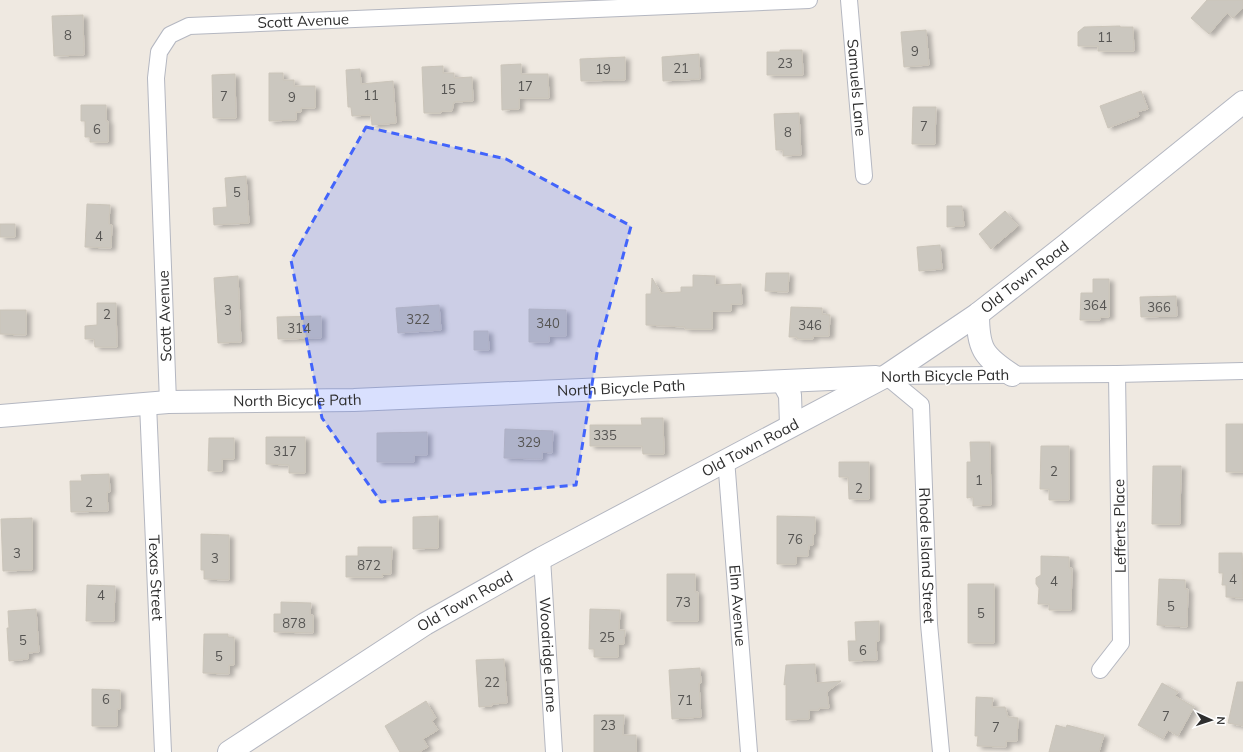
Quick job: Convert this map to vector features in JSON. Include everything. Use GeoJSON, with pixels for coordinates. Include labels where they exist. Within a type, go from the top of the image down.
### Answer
{"type":"FeatureCollection","features":[{"type":"Feature","properties":{"kind":"main road","name":"Old Town Road"},"geometry":{"type":"LineString","coordinates":[[229,752],[424,624],[542,558],[726,459],[886,376],[978,314],[1243,102]]}},
{"type":"Feature","properties":{"kind":"main road"},"geometry":{"type":"LineString","coordinates":[[978,314],[978,333],[983,349],[997,366],[1012,375]]}},
{"type":"Feature","properties":{"kind":"main road","name":"North Bicycle Path"},"geometry":{"type":"LineString","coordinates":[[0,416],[158,403],[354,400],[782,382],[886,376]]}},
{"type":"Feature","properties":{"kind":"main road"},"geometry":{"type":"LineString","coordinates":[[782,382],[790,395],[791,425]]}},
{"type":"Feature","properties":{"kind":"street","name":"Scott Avenue"},"geometry":{"type":"LineString","coordinates":[[158,403],[156,78],[159,52],[170,34],[189,26],[809,0]]}},
{"type":"Feature","properties":{"kind":"street","name":"Samuels Lane"},"geometry":{"type":"LineString","coordinates":[[849,0],[864,176]]}},
{"type":"Feature","properties":{"kind":"street","name":"North Bicycle Path"},"geometry":{"type":"LineString","coordinates":[[886,376],[1117,374],[1243,371]]}},
{"type":"Feature","properties":{"kind":"street","name":"Lefferts Place"},"geometry":{"type":"LineString","coordinates":[[1100,670],[1122,643],[1117,374]]}},
{"type":"Feature","properties":{"kind":"street","name":"Rhode Island Street"},"geometry":{"type":"LineString","coordinates":[[886,376],[921,405],[929,624],[941,752]]}},
{"type":"Feature","properties":{"kind":"street","name":"Texas Street"},"geometry":{"type":"LineString","coordinates":[[158,403],[162,752]]}},
{"type":"Feature","properties":{"kind":"street","name":"Elm Avenue"},"geometry":{"type":"LineString","coordinates":[[726,459],[749,752]]}},
{"type":"Feature","properties":{"kind":"street","name":"Woodridge Lane"},"geometry":{"type":"LineString","coordinates":[[542,558],[554,752]]}},
{"type":"Feature","properties":{"kind":"highlighted area"},"geometry":{"type":"Polygon","coordinates":[[[366,127],[506,159],[631,226],[597,353],[576,485],[381,502],[322,418],[291,260],[366,127]]]}},
{"type":"Feature","properties":{"kind":"building"},"geometry":{"type":"Polygon","coordinates":[[[1207,0],[1243,0],[1243,8],[1233,18],[1227,13],[1209,34],[1191,18],[1207,0]]]}},
{"type":"Feature","properties":{"kind":"building"},"geometry":{"type":"Polygon","coordinates":[[[83,15],[84,55],[54,56],[52,16],[83,15]]]}},
{"type":"Feature","properties":{"kind":"building"},"geometry":{"type":"Polygon","coordinates":[[[1084,27],[1133,27],[1134,51],[1098,51],[1098,46],[1078,46],[1078,32],[1084,27]]]}},
{"type":"Feature","properties":{"kind":"building"},"geometry":{"type":"Polygon","coordinates":[[[926,30],[929,65],[904,67],[901,32],[926,30]]]}},
{"type":"Feature","properties":{"kind":"building"},"geometry":{"type":"Polygon","coordinates":[[[780,50],[802,50],[803,75],[767,75],[767,52],[780,52],[780,50]]]}},
{"type":"Feature","properties":{"kind":"building"},"geometry":{"type":"Polygon","coordinates":[[[699,54],[700,79],[663,81],[662,57],[699,54]]]}},
{"type":"Feature","properties":{"kind":"building"},"geometry":{"type":"Polygon","coordinates":[[[625,57],[625,80],[581,81],[580,59],[625,57]]]}},
{"type":"Feature","properties":{"kind":"building"},"geometry":{"type":"Polygon","coordinates":[[[521,64],[521,74],[548,74],[549,98],[519,98],[519,109],[502,110],[501,65],[521,64]]]}},
{"type":"Feature","properties":{"kind":"building"},"geometry":{"type":"Polygon","coordinates":[[[443,66],[443,73],[454,73],[454,78],[472,77],[473,101],[454,102],[452,111],[441,111],[441,113],[424,113],[422,67],[443,66]]]}},
{"type":"Feature","properties":{"kind":"building"},"geometry":{"type":"Polygon","coordinates":[[[360,69],[361,84],[393,81],[396,123],[372,125],[371,115],[352,116],[351,107],[348,107],[346,70],[360,69]]]}},
{"type":"Feature","properties":{"kind":"building"},"geometry":{"type":"Polygon","coordinates":[[[269,73],[283,73],[283,80],[294,80],[294,86],[315,86],[315,108],[301,108],[301,112],[296,112],[296,120],[269,121],[269,73]]]}},
{"type":"Feature","properties":{"kind":"building"},"geometry":{"type":"Polygon","coordinates":[[[235,74],[236,118],[213,118],[212,75],[235,74]]]}},
{"type":"Feature","properties":{"kind":"building"},"geometry":{"type":"Polygon","coordinates":[[[1141,91],[1148,109],[1137,112],[1139,116],[1108,128],[1100,106],[1141,91]]]}},
{"type":"Feature","properties":{"kind":"building"},"geometry":{"type":"Polygon","coordinates":[[[81,105],[106,105],[108,142],[90,142],[90,137],[85,137],[85,121],[81,121],[81,105]]]}},
{"type":"Feature","properties":{"kind":"building"},"geometry":{"type":"Polygon","coordinates":[[[913,107],[936,107],[935,144],[912,144],[913,107]]]}},
{"type":"Feature","properties":{"kind":"building"},"geometry":{"type":"Polygon","coordinates":[[[799,113],[801,155],[783,156],[783,150],[776,150],[774,114],[799,113]]]}},
{"type":"Feature","properties":{"kind":"building"},"geometry":{"type":"Polygon","coordinates":[[[246,176],[249,223],[214,225],[213,208],[227,207],[225,178],[246,176]]]}},
{"type":"Feature","properties":{"kind":"building"},"geometry":{"type":"Polygon","coordinates":[[[87,204],[110,205],[109,224],[112,225],[111,248],[85,247],[87,204]]]}},
{"type":"Feature","properties":{"kind":"building"},"geometry":{"type":"Polygon","coordinates":[[[947,206],[962,206],[964,226],[947,227],[947,206]]]}},
{"type":"Feature","properties":{"kind":"building"},"geometry":{"type":"Polygon","coordinates":[[[1005,211],[1018,226],[991,249],[979,234],[1005,211]]]}},
{"type":"Feature","properties":{"kind":"building"},"geometry":{"type":"Polygon","coordinates":[[[0,224],[15,224],[15,237],[0,237],[0,224]]]}},
{"type":"Feature","properties":{"kind":"building"},"geometry":{"type":"Polygon","coordinates":[[[940,245],[942,269],[919,271],[917,247],[940,245]]]}},
{"type":"Feature","properties":{"kind":"building"},"geometry":{"type":"Polygon","coordinates":[[[766,273],[789,273],[788,292],[765,291],[766,273]]]}},
{"type":"Feature","properties":{"kind":"building"},"geometry":{"type":"Polygon","coordinates":[[[693,275],[715,276],[715,285],[741,284],[742,304],[731,304],[731,311],[712,311],[712,329],[685,329],[685,327],[646,325],[646,294],[651,294],[652,278],[661,293],[681,292],[681,287],[693,287],[693,275]]]}},
{"type":"Feature","properties":{"kind":"building"},"geometry":{"type":"Polygon","coordinates":[[[238,276],[241,342],[218,343],[214,278],[238,276]]]}},
{"type":"Feature","properties":{"kind":"building"},"geometry":{"type":"Polygon","coordinates":[[[1093,279],[1109,279],[1109,317],[1101,317],[1100,320],[1080,320],[1081,293],[1093,293],[1093,279]]]}},
{"type":"Feature","properties":{"kind":"building"},"geometry":{"type":"Polygon","coordinates":[[[1176,296],[1177,316],[1141,317],[1140,297],[1176,296]]]}},
{"type":"Feature","properties":{"kind":"building"},"geometry":{"type":"Polygon","coordinates":[[[97,303],[116,303],[117,347],[95,347],[94,339],[85,339],[85,326],[97,325],[97,303]]]}},
{"type":"Feature","properties":{"kind":"building"},"geometry":{"type":"Polygon","coordinates":[[[439,305],[441,330],[398,333],[396,308],[439,305]]]}},
{"type":"Feature","properties":{"kind":"building"},"geometry":{"type":"Polygon","coordinates":[[[791,307],[822,308],[822,314],[830,315],[829,336],[813,336],[813,339],[797,339],[797,337],[789,337],[791,307]]]}},
{"type":"Feature","properties":{"kind":"building"},"geometry":{"type":"Polygon","coordinates":[[[529,309],[566,310],[566,336],[549,336],[549,342],[529,342],[529,309]]]}},
{"type":"Feature","properties":{"kind":"building"},"geometry":{"type":"Polygon","coordinates":[[[0,310],[26,310],[26,335],[0,334],[0,310]]]}},
{"type":"Feature","properties":{"kind":"building"},"geometry":{"type":"Polygon","coordinates":[[[321,316],[321,338],[278,339],[277,317],[321,316]]]}},
{"type":"Feature","properties":{"kind":"building"},"geometry":{"type":"Polygon","coordinates":[[[474,331],[488,331],[489,350],[474,350],[474,331]]]}},
{"type":"Feature","properties":{"kind":"building"},"geometry":{"type":"Polygon","coordinates":[[[641,418],[663,418],[664,454],[643,454],[642,446],[590,446],[590,425],[642,425],[641,418]]]}},
{"type":"Feature","properties":{"kind":"building"},"geometry":{"type":"Polygon","coordinates":[[[1226,424],[1243,424],[1243,472],[1226,472],[1226,424]]]}},
{"type":"Feature","properties":{"kind":"building"},"geometry":{"type":"Polygon","coordinates":[[[505,429],[553,431],[552,453],[542,452],[542,459],[504,458],[505,429]]]}},
{"type":"Feature","properties":{"kind":"building"},"geometry":{"type":"Polygon","coordinates":[[[427,432],[427,455],[414,455],[414,462],[377,462],[377,433],[427,432]]]}},
{"type":"Feature","properties":{"kind":"building"},"geometry":{"type":"Polygon","coordinates":[[[266,437],[305,437],[305,473],[289,473],[289,465],[266,464],[266,437]]]}},
{"type":"Feature","properties":{"kind":"building"},"geometry":{"type":"Polygon","coordinates":[[[209,438],[234,438],[234,459],[222,459],[222,471],[208,471],[209,438]]]}},
{"type":"Feature","properties":{"kind":"building"},"geometry":{"type":"Polygon","coordinates":[[[970,442],[990,442],[991,505],[973,506],[973,497],[967,498],[967,462],[971,462],[970,442]]]}},
{"type":"Feature","properties":{"kind":"building"},"geometry":{"type":"Polygon","coordinates":[[[1041,446],[1069,446],[1069,500],[1049,500],[1049,489],[1040,489],[1041,446]]]}},
{"type":"Feature","properties":{"kind":"building"},"geometry":{"type":"Polygon","coordinates":[[[839,462],[869,462],[869,499],[849,499],[848,477],[839,477],[839,462]]]}},
{"type":"Feature","properties":{"kind":"building"},"geometry":{"type":"Polygon","coordinates":[[[1153,466],[1181,466],[1180,524],[1152,524],[1153,466]]]}},
{"type":"Feature","properties":{"kind":"building"},"geometry":{"type":"Polygon","coordinates":[[[109,474],[110,492],[107,492],[108,511],[71,512],[70,481],[82,481],[81,475],[109,474]]]}},
{"type":"Feature","properties":{"kind":"building"},"geometry":{"type":"Polygon","coordinates":[[[438,516],[438,548],[413,549],[413,517],[438,516]]]}},
{"type":"Feature","properties":{"kind":"building"},"geometry":{"type":"Polygon","coordinates":[[[777,516],[815,517],[815,534],[813,534],[813,545],[809,545],[808,556],[796,556],[796,564],[777,564],[777,516]]]}},
{"type":"Feature","properties":{"kind":"building"},"geometry":{"type":"Polygon","coordinates":[[[32,518],[32,570],[3,571],[1,519],[32,518]]]}},
{"type":"Feature","properties":{"kind":"building"},"geometry":{"type":"Polygon","coordinates":[[[201,534],[229,535],[229,580],[204,579],[204,570],[201,570],[201,534]]]}},
{"type":"Feature","properties":{"kind":"building"},"geometry":{"type":"Polygon","coordinates":[[[358,547],[392,547],[391,574],[382,574],[383,577],[346,577],[346,556],[358,556],[358,547]]]}},
{"type":"Feature","properties":{"kind":"building"},"geometry":{"type":"Polygon","coordinates":[[[1219,553],[1242,553],[1243,598],[1226,597],[1226,585],[1222,585],[1223,573],[1219,573],[1219,553]]]}},
{"type":"Feature","properties":{"kind":"building"},"geometry":{"type":"Polygon","coordinates":[[[1041,556],[1069,557],[1069,568],[1072,568],[1071,610],[1049,610],[1049,604],[1038,604],[1039,588],[1036,584],[1036,578],[1041,575],[1041,556]]]}},
{"type":"Feature","properties":{"kind":"building"},"geometry":{"type":"Polygon","coordinates":[[[667,574],[695,574],[695,592],[698,592],[698,621],[667,621],[667,574]]]}},
{"type":"Feature","properties":{"kind":"building"},"geometry":{"type":"Polygon","coordinates":[[[1159,579],[1185,580],[1185,589],[1188,589],[1187,627],[1157,625],[1159,579]]]}},
{"type":"Feature","properties":{"kind":"building"},"geometry":{"type":"Polygon","coordinates":[[[968,584],[994,584],[994,643],[968,643],[968,584]]]}},
{"type":"Feature","properties":{"kind":"building"},"geometry":{"type":"Polygon","coordinates":[[[87,585],[115,586],[114,621],[86,621],[87,585]]]}},
{"type":"Feature","properties":{"kind":"building"},"geometry":{"type":"Polygon","coordinates":[[[281,602],[311,603],[310,615],[313,615],[313,633],[274,632],[274,614],[281,614],[281,602]]]}},
{"type":"Feature","properties":{"kind":"building"},"geometry":{"type":"Polygon","coordinates":[[[36,609],[39,652],[28,653],[28,659],[9,661],[7,628],[9,628],[8,611],[36,609]]]}},
{"type":"Feature","properties":{"kind":"building"},"geometry":{"type":"Polygon","coordinates":[[[590,609],[620,610],[619,630],[625,630],[624,644],[618,644],[618,657],[594,657],[594,649],[589,649],[590,609]]]}},
{"type":"Feature","properties":{"kind":"building"},"geometry":{"type":"Polygon","coordinates":[[[879,621],[879,641],[876,641],[877,660],[849,661],[848,641],[856,641],[855,622],[879,621]]]}},
{"type":"Feature","properties":{"kind":"building"},"geometry":{"type":"Polygon","coordinates":[[[204,634],[228,634],[228,637],[234,637],[234,665],[229,665],[229,674],[203,673],[204,634]]]}},
{"type":"Feature","properties":{"kind":"building"},"geometry":{"type":"Polygon","coordinates":[[[504,659],[507,703],[479,707],[476,660],[504,659]]]}},
{"type":"Feature","properties":{"kind":"building"},"geometry":{"type":"Polygon","coordinates":[[[815,664],[816,683],[841,681],[827,692],[829,708],[809,710],[809,719],[786,720],[786,684],[784,685],[786,665],[815,664]]]}},
{"type":"Feature","properties":{"kind":"building"},"geometry":{"type":"Polygon","coordinates":[[[700,668],[701,683],[699,683],[701,717],[672,719],[669,670],[700,668]]]}},
{"type":"Feature","properties":{"kind":"building"},"geometry":{"type":"Polygon","coordinates":[[[1237,682],[1243,682],[1243,726],[1228,723],[1237,682]]]}},
{"type":"Feature","properties":{"kind":"building"},"geometry":{"type":"Polygon","coordinates":[[[1162,683],[1178,692],[1175,696],[1194,707],[1178,736],[1168,730],[1163,739],[1138,725],[1162,683]]]}},
{"type":"Feature","properties":{"kind":"building"},"geometry":{"type":"Polygon","coordinates":[[[92,689],[120,690],[120,709],[117,709],[117,726],[92,726],[92,689]]]}},
{"type":"Feature","properties":{"kind":"building"},"geometry":{"type":"Polygon","coordinates":[[[976,697],[993,698],[992,707],[1005,707],[1008,717],[1018,718],[1017,741],[1006,741],[1006,747],[977,746],[978,736],[975,736],[976,697]]]}},
{"type":"Feature","properties":{"kind":"building"},"geometry":{"type":"Polygon","coordinates":[[[426,701],[436,718],[432,721],[438,730],[423,739],[428,747],[419,752],[400,752],[385,726],[426,701]]]}},
{"type":"Feature","properties":{"kind":"building"},"geometry":{"type":"Polygon","coordinates":[[[594,715],[624,715],[623,735],[636,735],[636,752],[594,752],[594,715]]]}},
{"type":"Feature","properties":{"kind":"building"},"geometry":{"type":"Polygon","coordinates":[[[1056,725],[1066,728],[1067,725],[1104,735],[1099,752],[1049,752],[1056,725]]]}}]}
